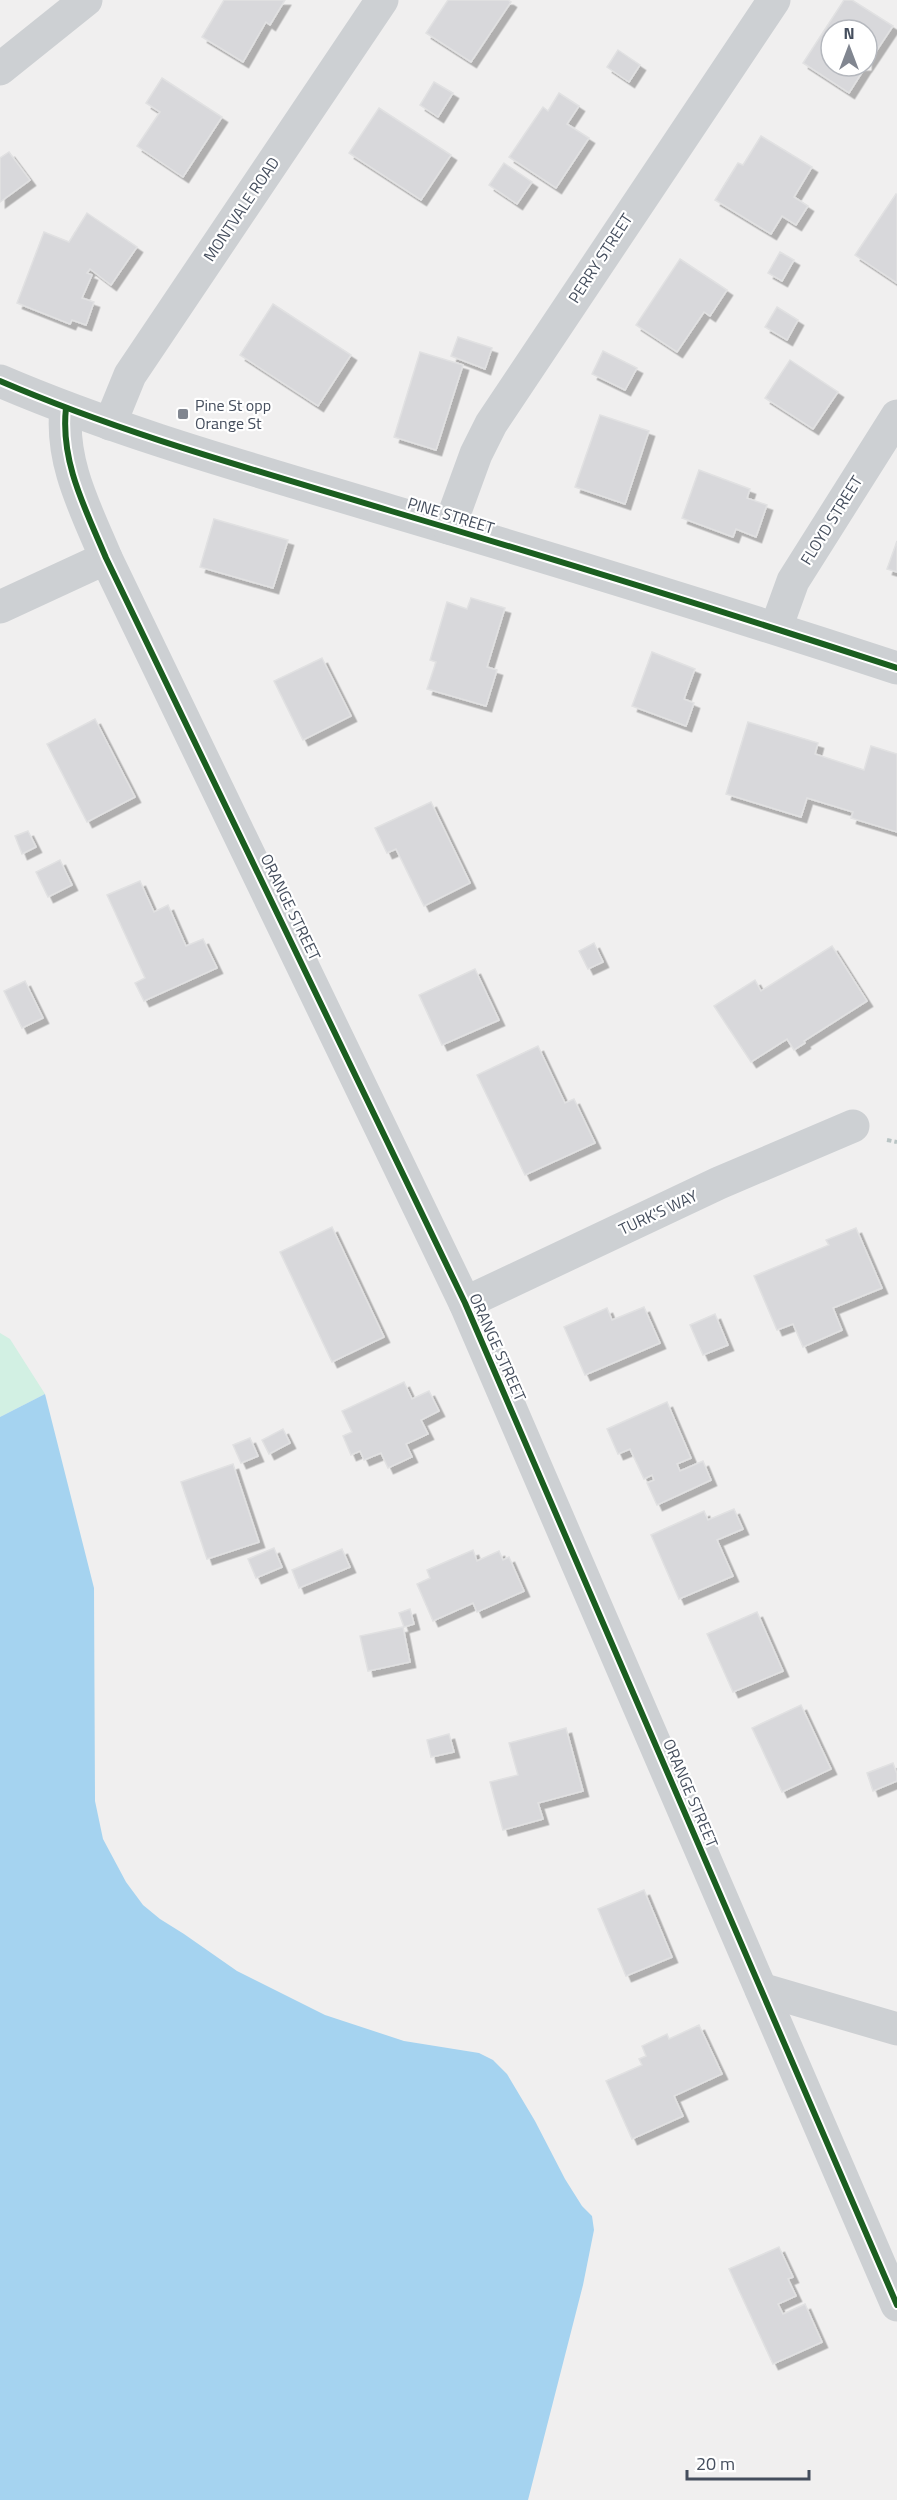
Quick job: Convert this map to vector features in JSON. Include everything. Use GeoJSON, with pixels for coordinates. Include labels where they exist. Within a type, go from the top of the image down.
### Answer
{"type":"FeatureCollection","features":[{"type":"Feature","properties":{"kind":"street"},"geometry":{"type":"LineString","coordinates":[[0,69],[86,0]]}},
{"type":"Feature","properties":{"kind":"street","name":"MONTVALE ROAD"},"geometry":{"type":"LineString","coordinates":[[110,424],[135,367],[382,0]]}},
{"type":"Feature","properties":{"kind":"street","name":"PERRY STREET"},"geometry":{"type":"LineString","coordinates":[[449,528],[476,454],[491,424],[774,0]]}},
{"type":"Feature","properties":{"kind":"street","name":"PINE STREET"},"geometry":{"type":"LineString","coordinates":[[0,381],[66,408],[198,453],[776,628],[897,668]]}},
{"type":"Feature","properties":{"kind":"street","name":"ORANGE STREET"},"geometry":{"type":"LineString","coordinates":[[66,408],[64,430],[72,474],[106,558],[465,1303],[897,2305]]}},
{"type":"Feature","properties":{"kind":"street","name":"FLOYD STREET"},"geometry":{"type":"LineString","coordinates":[[776,628],[793,581],[897,416]]}},
{"type":"Feature","properties":{"kind":"street"},"geometry":{"type":"LineString","coordinates":[[0,607],[106,558]]}},
{"type":"Feature","properties":{"kind":"street","name":"TURK'S WAY"},"geometry":{"type":"LineString","coordinates":[[465,1303],[719,1183],[853,1126]]}},
{"type":"Feature","properties":{"kind":"street"},"geometry":{"type":"LineString","coordinates":[[761,1989],[897,2029]]}},
{"type":"Feature","properties":{"kind":"green space"},"geometry":{"type":"Polygon","coordinates":[[[0,1333],[10,1339],[45,1394],[0,1417],[0,1333]]]}},
{"type":"Feature","properties":{"kind":"water"},"geometry":{"type":"Polygon","coordinates":[[[45,1394],[94,1588],[95,1801],[103,1839],[126,1882],[143,1905],[160,1919],[237,1971],[325,2015],[404,2041],[479,2053],[493,2060],[507,2074],[565,2179],[582,2206],[592,2216],[594,2230],[583,2285],[528,2500],[0,2500],[0,1417],[45,1394]]]}},
{"type":"Feature","properties":{"kind":"building"},"geometry":{"type":"Polygon","coordinates":[[[224,0],[285,0],[270,25],[266,22],[243,62],[202,37],[224,0]]]}},
{"type":"Feature","properties":{"kind":"building"},"geometry":{"type":"Polygon","coordinates":[[[448,0],[508,0],[511,2],[471,62],[426,33],[448,0]]]}},
{"type":"Feature","properties":{"kind":"building"},"geometry":{"type":"Polygon","coordinates":[[[844,0],[852,0],[893,26],[879,47],[879,18],[832,18],[844,0]]]}},
{"type":"Feature","properties":{"kind":"building"},"geometry":{"type":"Polygon","coordinates":[[[819,38],[819,73],[803,63],[819,38]]]}},
{"type":"Feature","properties":{"kind":"building"},"geometry":{"type":"Polygon","coordinates":[[[618,50],[640,65],[629,82],[607,67],[618,50]]]}},
{"type":"Feature","properties":{"kind":"building"},"geometry":{"type":"Polygon","coordinates":[[[162,78],[222,117],[183,177],[137,146],[160,112],[146,103],[162,78]]]}},
{"type":"Feature","properties":{"kind":"building"},"geometry":{"type":"Polygon","coordinates":[[[826,78],[858,78],[849,93],[826,78]]]}},
{"type":"Feature","properties":{"kind":"building"},"geometry":{"type":"Polygon","coordinates":[[[434,82],[453,93],[438,117],[420,105],[434,82]]]}},
{"type":"Feature","properties":{"kind":"building"},"geometry":{"type":"Polygon","coordinates":[[[559,93],[579,106],[567,124],[589,138],[556,188],[509,157],[543,107],[548,111],[559,93]]]}},
{"type":"Feature","properties":{"kind":"building"},"geometry":{"type":"Polygon","coordinates":[[[379,108],[451,155],[421,200],[349,153],[379,108]]]}},
{"type":"Feature","properties":{"kind":"building"},"geometry":{"type":"Polygon","coordinates":[[[761,136],[812,167],[794,197],[808,206],[796,225],[782,216],[771,234],[715,200],[738,163],[743,165],[761,136]]]}},
{"type":"Feature","properties":{"kind":"building"},"geometry":{"type":"Polygon","coordinates":[[[9,152],[30,180],[0,202],[0,158],[9,152]]]}},
{"type":"Feature","properties":{"kind":"building"},"geometry":{"type":"Polygon","coordinates":[[[504,163],[532,182],[517,204],[489,185],[504,163]]]}},
{"type":"Feature","properties":{"kind":"building"},"geometry":{"type":"Polygon","coordinates":[[[897,195],[897,283],[855,255],[897,195]]]}},
{"type":"Feature","properties":{"kind":"building"},"geometry":{"type":"Polygon","coordinates":[[[87,213],[137,247],[111,285],[90,269],[87,273],[92,275],[82,298],[94,302],[86,325],[72,320],[70,324],[17,303],[44,232],[69,242],[87,213]]]}},
{"type":"Feature","properties":{"kind":"building"},"geometry":{"type":"Polygon","coordinates":[[[780,252],[794,260],[782,281],[768,273],[780,252]]]}},
{"type":"Feature","properties":{"kind":"building"},"geometry":{"type":"Polygon","coordinates":[[[680,259],[727,290],[710,316],[704,312],[677,352],[636,325],[680,259]]]}},
{"type":"Feature","properties":{"kind":"building"},"geometry":{"type":"Polygon","coordinates":[[[273,304],[351,355],[318,406],[240,355],[273,304]]]}},
{"type":"Feature","properties":{"kind":"building"},"geometry":{"type":"Polygon","coordinates":[[[777,307],[798,320],[787,340],[765,327],[777,307]]]}},
{"type":"Feature","properties":{"kind":"building"},"geometry":{"type":"Polygon","coordinates":[[[458,337],[492,348],[485,369],[451,356],[458,337]]]}},
{"type":"Feature","properties":{"kind":"building"},"geometry":{"type":"Polygon","coordinates":[[[603,351],[637,368],[625,390],[592,374],[603,351]]]}},
{"type":"Feature","properties":{"kind":"building"},"geometry":{"type":"Polygon","coordinates":[[[420,352],[463,365],[436,450],[394,437],[420,352]]]}},
{"type":"Feature","properties":{"kind":"building"},"geometry":{"type":"Polygon","coordinates":[[[790,360],[838,392],[813,429],[765,398],[790,360]]]}},
{"type":"Feature","properties":{"kind":"building"},"geometry":{"type":"Polygon","coordinates":[[[600,415],[649,431],[625,504],[575,487],[600,415]]]}},
{"type":"Feature","properties":{"kind":"building"},"geometry":{"type":"Polygon","coordinates":[[[699,470],[750,489],[747,498],[767,505],[756,537],[736,529],[733,537],[682,518],[699,470]]]}},
{"type":"Feature","properties":{"kind":"building"},"geometry":{"type":"Polygon","coordinates":[[[214,519],[288,540],[273,588],[200,567],[214,519]]]}},
{"type":"Feature","properties":{"kind":"building"},"geometry":{"type":"Polygon","coordinates":[[[897,541],[897,572],[887,569],[897,541]]]}},
{"type":"Feature","properties":{"kind":"building"},"geometry":{"type":"Polygon","coordinates":[[[471,598],[505,608],[487,667],[497,670],[486,706],[427,689],[436,662],[430,660],[447,602],[467,609],[471,598]]]}},
{"type":"Feature","properties":{"kind":"building"},"geometry":{"type":"Polygon","coordinates":[[[652,652],[695,669],[684,699],[694,703],[686,726],[632,706],[652,652]]]}},
{"type":"Feature","properties":{"kind":"building"},"geometry":{"type":"Polygon","coordinates":[[[322,658],[351,716],[303,740],[274,681],[322,658]]]}},
{"type":"Feature","properties":{"kind":"building"},"geometry":{"type":"Polygon","coordinates":[[[95,719],[135,797],[87,822],[47,744],[95,719]]]}},
{"type":"Feature","properties":{"kind":"building"},"geometry":{"type":"Polygon","coordinates":[[[748,722],[818,743],[815,754],[864,770],[871,746],[897,754],[897,832],[851,818],[853,812],[807,798],[801,817],[726,794],[748,722]]]}},
{"type":"Feature","properties":{"kind":"building"},"geometry":{"type":"Polygon","coordinates":[[[431,802],[470,883],[424,906],[396,849],[387,853],[375,828],[431,802]]]}},
{"type":"Feature","properties":{"kind":"building"},"geometry":{"type":"Polygon","coordinates":[[[28,831],[36,847],[22,854],[15,836],[28,831]]]}},
{"type":"Feature","properties":{"kind":"building"},"geometry":{"type":"Polygon","coordinates":[[[60,860],[72,885],[48,897],[36,872],[60,860]]]}},
{"type":"Feature","properties":{"kind":"building"},"geometry":{"type":"Polygon","coordinates":[[[140,881],[154,912],[168,905],[186,946],[203,939],[217,968],[144,1001],[135,983],[145,978],[107,895],[140,881]]]}},
{"type":"Feature","properties":{"kind":"building"},"geometry":{"type":"Polygon","coordinates":[[[594,943],[603,962],[588,969],[579,951],[594,943]]]}},
{"type":"Feature","properties":{"kind":"building"},"geometry":{"type":"Polygon","coordinates":[[[832,946],[867,1001],[804,1041],[805,1043],[794,1050],[787,1039],[751,1062],[714,1006],[755,980],[761,991],[832,946]]]}},
{"type":"Feature","properties":{"kind":"building"},"geometry":{"type":"Polygon","coordinates":[[[475,969],[499,1020],[442,1045],[419,995],[475,969]]]}},
{"type":"Feature","properties":{"kind":"building"},"geometry":{"type":"Polygon","coordinates":[[[25,981],[43,1018],[22,1028],[4,991],[25,981]]]}},
{"type":"Feature","properties":{"kind":"building"},"geometry":{"type":"Polygon","coordinates":[[[538,1046],[565,1103],[574,1099],[595,1143],[525,1175],[477,1075],[538,1046]]]}},
{"type":"Feature","properties":{"kind":"building"},"geometry":{"type":"Polygon","coordinates":[[[332,1227],[384,1337],[332,1362],[280,1252],[332,1227]]]}},
{"type":"Feature","properties":{"kind":"building"},"geometry":{"type":"Polygon","coordinates":[[[856,1228],[882,1288],[833,1308],[842,1330],[803,1347],[793,1324],[777,1330],[754,1276],[829,1245],[826,1240],[856,1228]]]}},
{"type":"Feature","properties":{"kind":"building"},"geometry":{"type":"Polygon","coordinates":[[[644,1307],[660,1343],[585,1375],[564,1327],[607,1308],[612,1320],[644,1307]]]}},
{"type":"Feature","properties":{"kind":"building"},"geometry":{"type":"Polygon","coordinates":[[[715,1314],[728,1345],[703,1355],[690,1325],[715,1314]]]}},
{"type":"Feature","properties":{"kind":"building"},"geometry":{"type":"Polygon","coordinates":[[[404,1382],[412,1399],[429,1391],[439,1411],[421,1420],[428,1434],[406,1444],[412,1457],[388,1468],[381,1453],[364,1460],[360,1451],[351,1455],[343,1436],[352,1432],[342,1411],[404,1382]]]}},
{"type":"Feature","properties":{"kind":"building"},"geometry":{"type":"Polygon","coordinates":[[[667,1402],[691,1458],[677,1464],[680,1471],[703,1461],[711,1480],[657,1505],[647,1483],[654,1480],[652,1475],[644,1479],[630,1449],[618,1454],[607,1429],[667,1402]]]}},
{"type":"Feature","properties":{"kind":"building"},"geometry":{"type":"Polygon","coordinates":[[[283,1429],[290,1443],[269,1454],[262,1440],[283,1429]]]}},
{"type":"Feature","properties":{"kind":"building"},"geometry":{"type":"Polygon","coordinates":[[[250,1438],[258,1456],[241,1463],[233,1445],[250,1438]]]}},
{"type":"Feature","properties":{"kind":"building"},"geometry":{"type":"Polygon","coordinates":[[[233,1464],[259,1542],[207,1559],[181,1482],[233,1464]]]}},
{"type":"Feature","properties":{"kind":"building"},"geometry":{"type":"Polygon","coordinates":[[[734,1509],[743,1529],[717,1540],[733,1576],[679,1599],[651,1535],[704,1511],[708,1520],[734,1509]]]}},
{"type":"Feature","properties":{"kind":"building"},"geometry":{"type":"Polygon","coordinates":[[[274,1548],[282,1567],[256,1578],[248,1559],[274,1548]]]}},
{"type":"Feature","properties":{"kind":"building"},"geometry":{"type":"Polygon","coordinates":[[[342,1549],[350,1567],[299,1588],[292,1570],[342,1549]]]}},
{"type":"Feature","properties":{"kind":"building"},"geometry":{"type":"Polygon","coordinates":[[[473,1550],[477,1561],[499,1551],[503,1560],[509,1557],[524,1591],[477,1612],[473,1603],[433,1621],[417,1584],[430,1578],[427,1570],[473,1550]]]}},
{"type":"Feature","properties":{"kind":"building"},"geometry":{"type":"Polygon","coordinates":[[[410,1609],[414,1624],[404,1627],[399,1613],[410,1609]]]}},
{"type":"Feature","properties":{"kind":"building"},"geometry":{"type":"Polygon","coordinates":[[[757,1612],[783,1671],[733,1692],[707,1634],[757,1612]]]}},
{"type":"Feature","properties":{"kind":"building"},"geometry":{"type":"Polygon","coordinates":[[[403,1627],[410,1662],[368,1671],[360,1636],[403,1627]]]}},
{"type":"Feature","properties":{"kind":"building"},"geometry":{"type":"Polygon","coordinates":[[[801,1705],[831,1769],[782,1792],[752,1728],[801,1705]]]}},
{"type":"Feature","properties":{"kind":"building"},"geometry":{"type":"Polygon","coordinates":[[[566,1728],[583,1791],[538,1803],[543,1819],[503,1830],[490,1782],[518,1775],[509,1743],[566,1728]]]}},
{"type":"Feature","properties":{"kind":"building"},"geometry":{"type":"Polygon","coordinates":[[[449,1734],[454,1752],[431,1757],[427,1740],[449,1734]]]}},
{"type":"Feature","properties":{"kind":"building"},"geometry":{"type":"Polygon","coordinates":[[[893,1763],[897,1781],[873,1791],[867,1773],[893,1763]]]}},
{"type":"Feature","properties":{"kind":"building"},"geometry":{"type":"Polygon","coordinates":[[[644,1890],[672,1957],[626,1976],[598,1909],[644,1890]]]}},
{"type":"Feature","properties":{"kind":"building"},"geometry":{"type":"Polygon","coordinates":[[[699,2025],[722,2074],[674,2096],[683,2116],[632,2139],[606,2081],[642,2065],[639,2059],[646,2056],[642,2046],[667,2034],[669,2039],[699,2025]]]}},
{"type":"Feature","properties":{"kind":"building"},"geometry":{"type":"Polygon","coordinates":[[[779,2247],[793,2277],[788,2279],[796,2296],[778,2304],[783,2314],[805,2304],[822,2342],[773,2364],[729,2269],[779,2247]]]}},
{"type":"Feature","properties":{"kind":"cycle path"},"geometry":{"type":"LineString","coordinates":[[0,381],[96,418],[193,451],[771,627],[897,668]]}},
{"type":"Feature","properties":{"kind":"cycle path"},"geometry":{"type":"LineString","coordinates":[[66,408],[65,428],[71,467],[83,504],[106,558],[465,1303],[897,2305]]}},
{"type":"Feature","properties":{"kind":"place","name":"Pine St opp Orange St"},"geometry":{"type":"Point","coordinates":[183,414]}}]}
